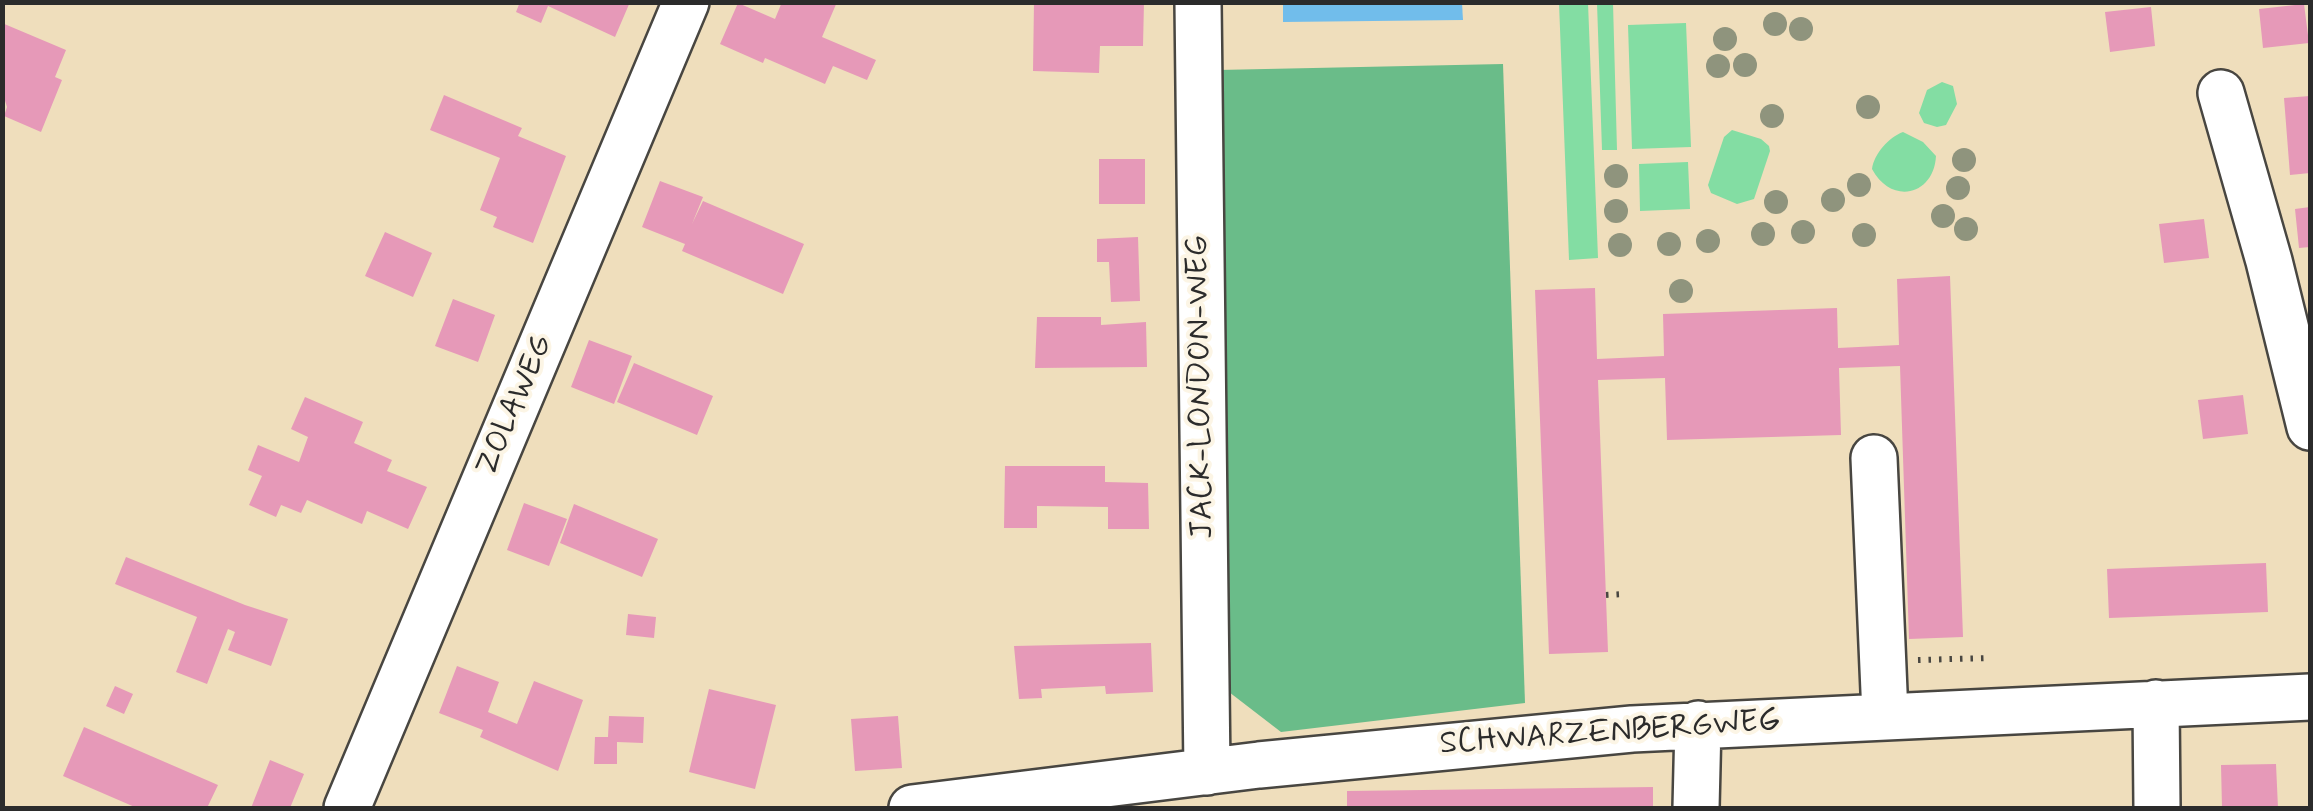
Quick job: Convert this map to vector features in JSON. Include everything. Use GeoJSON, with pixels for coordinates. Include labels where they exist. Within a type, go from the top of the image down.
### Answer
{"type":"FeatureCollection","features":[{"type":"Feature","properties":{"kind":"street","name":"ZOLAWEG"},"geometry":{"type":"LineString","coordinates":[[347,808],[686,2]]}},
{"type":"Feature","properties":{"kind":"street","name":"JACK-LONDON-WEG"},"geometry":{"type":"LineString","coordinates":[[1198,2],[1207,772]]}},
{"type":"Feature","properties":{"kind":"street"},"geometry":{"type":"LineString","coordinates":[[2221,93],[2270,261],[2310,427]]}},
{"type":"Feature","properties":{"kind":"street"},"geometry":{"type":"LineString","coordinates":[[1874,458],[1885,715]]}},
{"type":"Feature","properties":{"kind":"street","name":"SCHWARZENBERGWEG"},"geometry":{"type":"LineString","coordinates":[[912,808],[1519,738],[1698,724],[2310,696]]}},
{"type":"Feature","properties":{"kind":"street"},"geometry":{"type":"LineString","coordinates":[[2156,703],[2158,808]]}},
{"type":"Feature","properties":{"kind":"street"},"geometry":{"type":"LineString","coordinates":[[1696,808],[1698,724]]}},
{"type":"Feature","properties":{"kind":"path"},"geometry":{"type":"LineString","coordinates":[[1606,594],[1625,594]]}},
{"type":"Feature","properties":{"kind":"path"},"geometry":{"type":"LineString","coordinates":[[1882,660],[1988,658]]}},
{"type":"Feature","properties":{"kind":"green space"},"geometry":{"type":"Polygon","coordinates":[[[1559,3],[1588,3],[1598,258],[1569,260],[1559,3]]]}},
{"type":"Feature","properties":{"kind":"green space"},"geometry":{"type":"Polygon","coordinates":[[[1597,3],[1613,3],[1617,150],[1602,150],[1597,3]]]}},
{"type":"Feature","properties":{"kind":"green space"},"geometry":{"type":"Polygon","coordinates":[[[1686,23],[1691,147],[1632,149],[1628,25],[1686,23]]]}},
{"type":"Feature","properties":{"kind":"green space"},"geometry":{"type":"Polygon","coordinates":[[[1503,64],[1525,703],[1281,732],[1229,692],[1218,70],[1503,64]]]}},
{"type":"Feature","properties":{"kind":"green space"},"geometry":{"type":"Polygon","coordinates":[[[1942,82],[1953,86],[1957,104],[1946,125],[1937,127],[1924,123],[1919,113],[1927,90],[1942,82]]]}},
{"type":"Feature","properties":{"kind":"green space"},"geometry":{"type":"Polygon","coordinates":[[[1732,130],[1761,139],[1770,151],[1754,199],[1737,204],[1711,193],[1708,185],[1724,137],[1732,130]]]}},
{"type":"Feature","properties":{"kind":"green space"},"geometry":{"type":"Polygon","coordinates":[[[1903,132],[1923,142],[1936,156],[1928,180],[1911,191],[1890,188],[1872,169],[1883,147],[1903,132]]]}},
{"type":"Feature","properties":{"kind":"green space"},"geometry":{"type":"Polygon","coordinates":[[[1688,162],[1690,209],[1640,211],[1639,164],[1688,162]]]}},
{"type":"Feature","properties":{"kind":"water"},"geometry":{"type":"Polygon","coordinates":[[[1283,3],[1462,3],[1463,20],[1283,22],[1283,3]]]}},
{"type":"Feature","properties":{"kind":"building"},"geometry":{"type":"Polygon","coordinates":[[[520,2],[630,2],[615,37],[548,6],[541,23],[516,12],[520,2]]]}},
{"type":"Feature","properties":{"kind":"building"},"geometry":{"type":"Polygon","coordinates":[[[782,2],[837,2],[822,37],[876,60],[867,80],[833,66],[825,84],[720,44],[738,3],[775,19],[782,2]]]}},
{"type":"Feature","properties":{"kind":"building"},"geometry":{"type":"Polygon","coordinates":[[[1034,2],[1144,2],[1143,46],[1100,46],[1099,73],[1033,71],[1034,2]]]}},
{"type":"Feature","properties":{"kind":"building"},"geometry":{"type":"Polygon","coordinates":[[[2304,4],[2309,43],[2263,48],[2259,9],[2304,4]]]}},
{"type":"Feature","properties":{"kind":"building"},"geometry":{"type":"Polygon","coordinates":[[[2151,7],[2155,46],[2110,52],[2105,12],[2151,7]]]}},
{"type":"Feature","properties":{"kind":"building"},"geometry":{"type":"Polygon","coordinates":[[[2,23],[66,50],[55,77],[62,80],[41,132],[4,116],[7,107],[2,91],[2,23]]]}},
{"type":"Feature","properties":{"kind":"building"},"geometry":{"type":"Polygon","coordinates":[[[444,95],[522,128],[518,136],[566,156],[533,243],[493,227],[497,217],[480,210],[500,158],[430,130],[444,95]]]}},
{"type":"Feature","properties":{"kind":"building"},"geometry":{"type":"Polygon","coordinates":[[[2310,96],[2310,173],[2290,175],[2284,98],[2310,96]]]}},
{"type":"Feature","properties":{"kind":"building"},"geometry":{"type":"Polygon","coordinates":[[[1099,159],[1145,159],[1145,204],[1099,204],[1099,159]]]}},
{"type":"Feature","properties":{"kind":"building"},"geometry":{"type":"Polygon","coordinates":[[[660,181],[703,197],[692,224],[703,201],[804,244],[783,294],[682,251],[685,244],[642,227],[660,181]]]}},
{"type":"Feature","properties":{"kind":"building"},"geometry":{"type":"Polygon","coordinates":[[[2310,207],[2310,247],[2299,248],[2295,209],[2310,207]]]}},
{"type":"Feature","properties":{"kind":"building"},"geometry":{"type":"Polygon","coordinates":[[[2204,219],[2209,258],[2164,263],[2159,224],[2204,219]]]}},
{"type":"Feature","properties":{"kind":"building"},"geometry":{"type":"Polygon","coordinates":[[[385,232],[432,253],[413,297],[365,276],[385,232]]]}},
{"type":"Feature","properties":{"kind":"building"},"geometry":{"type":"Polygon","coordinates":[[[1138,237],[1140,301],[1111,302],[1109,262],[1097,262],[1097,239],[1138,237]]]}},
{"type":"Feature","properties":{"kind":"building"},"geometry":{"type":"Polygon","coordinates":[[[1950,276],[1963,637],[1909,639],[1900,366],[1839,368],[1841,435],[1667,440],[1665,378],[1598,380],[1608,652],[1549,654],[1535,290],[1595,288],[1597,359],[1664,356],[1663,314],[1837,308],[1838,348],[1899,345],[1897,279],[1950,276]]]}},
{"type":"Feature","properties":{"kind":"building"},"geometry":{"type":"Polygon","coordinates":[[[453,299],[495,315],[478,362],[435,346],[453,299]]]}},
{"type":"Feature","properties":{"kind":"building"},"geometry":{"type":"Polygon","coordinates":[[[1037,317],[1101,317],[1101,325],[1146,322],[1147,367],[1035,368],[1037,317]]]}},
{"type":"Feature","properties":{"kind":"building"},"geometry":{"type":"Polygon","coordinates":[[[589,340],[632,356],[614,404],[571,387],[589,340]]]}},
{"type":"Feature","properties":{"kind":"building"},"geometry":{"type":"Polygon","coordinates":[[[634,363],[713,396],[697,435],[617,402],[634,363]]]}},
{"type":"Feature","properties":{"kind":"building"},"geometry":{"type":"Polygon","coordinates":[[[2243,395],[2248,434],[2203,439],[2198,400],[2243,395]]]}},
{"type":"Feature","properties":{"kind":"building"},"geometry":{"type":"Polygon","coordinates":[[[305,397],[363,422],[354,443],[392,460],[387,471],[427,487],[408,529],[367,511],[362,524],[307,500],[301,513],[281,505],[276,517],[249,505],[262,476],[248,470],[258,445],[299,462],[308,437],[291,429],[305,397]]]}},
{"type":"Feature","properties":{"kind":"building"},"geometry":{"type":"Polygon","coordinates":[[[1005,466],[1105,466],[1105,482],[1148,483],[1149,529],[1108,529],[1108,507],[1037,506],[1037,528],[1004,528],[1005,466]]]}},
{"type":"Feature","properties":{"kind":"building"},"geometry":{"type":"Polygon","coordinates":[[[524,503],[567,519],[549,566],[507,550],[524,503]]]}},
{"type":"Feature","properties":{"kind":"building"},"geometry":{"type":"Polygon","coordinates":[[[574,504],[658,539],[642,577],[560,543],[574,504]]]}},
{"type":"Feature","properties":{"kind":"building"},"geometry":{"type":"Polygon","coordinates":[[[126,557],[288,619],[271,666],[228,650],[235,632],[228,629],[207,684],[176,672],[197,617],[115,584],[126,557]]]}},
{"type":"Feature","properties":{"kind":"building"},"geometry":{"type":"Polygon","coordinates":[[[2266,563],[2268,612],[2109,618],[2107,569],[2266,563]]]}},
{"type":"Feature","properties":{"kind":"building"},"geometry":{"type":"Polygon","coordinates":[[[628,614],[656,617],[654,638],[626,635],[628,614]]]}},
{"type":"Feature","properties":{"kind":"building"},"geometry":{"type":"Polygon","coordinates":[[[1151,643],[1153,692],[1106,694],[1105,686],[1041,689],[1042,698],[1019,699],[1014,646],[1151,643]]]}},
{"type":"Feature","properties":{"kind":"building"},"geometry":{"type":"Polygon","coordinates":[[[457,666],[499,682],[488,712],[517,724],[534,681],[583,700],[558,771],[480,737],[483,730],[439,713],[457,666]]]}},
{"type":"Feature","properties":{"kind":"building"},"geometry":{"type":"Polygon","coordinates":[[[115,686],[133,694],[124,714],[106,706],[115,686]]]}},
{"type":"Feature","properties":{"kind":"building"},"geometry":{"type":"Polygon","coordinates":[[[709,689],[776,705],[755,789],[689,772],[709,689]]]}},
{"type":"Feature","properties":{"kind":"building"},"geometry":{"type":"Polygon","coordinates":[[[609,716],[644,717],[643,743],[617,742],[617,764],[594,764],[595,737],[608,737],[609,716]]]}},
{"type":"Feature","properties":{"kind":"building"},"geometry":{"type":"Polygon","coordinates":[[[898,716],[902,768],[855,771],[851,719],[898,716]]]}},
{"type":"Feature","properties":{"kind":"building"},"geometry":{"type":"Polygon","coordinates":[[[84,727],[218,785],[207,808],[137,808],[63,776],[84,727]]]}},
{"type":"Feature","properties":{"kind":"building"},"geometry":{"type":"Polygon","coordinates":[[[270,760],[304,774],[290,808],[251,808],[270,760]]]}},
{"type":"Feature","properties":{"kind":"building"},"geometry":{"type":"Polygon","coordinates":[[[2276,764],[2278,808],[2222,808],[2221,765],[2276,764]]]}},
{"type":"Feature","properties":{"kind":"building"},"geometry":{"type":"Polygon","coordinates":[[[1653,787],[1653,808],[1347,808],[1347,791],[1653,787]]]}}]}
